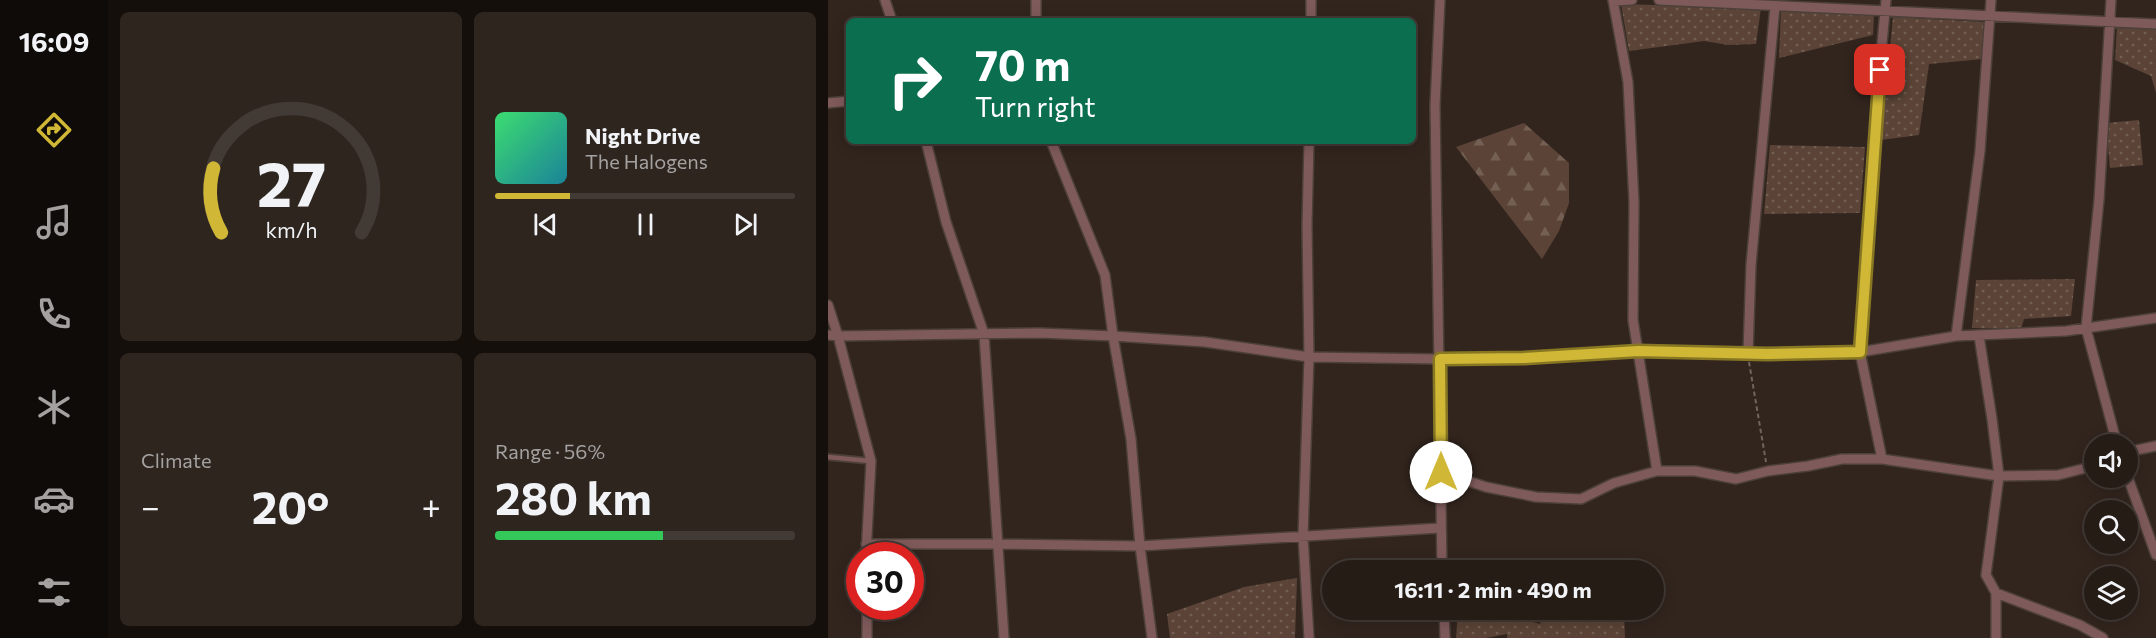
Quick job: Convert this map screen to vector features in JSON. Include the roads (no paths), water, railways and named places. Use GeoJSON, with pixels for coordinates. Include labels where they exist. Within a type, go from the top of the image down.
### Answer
{"type":"FeatureCollection","features":[{"type":"Feature","properties":{"kind":"street"},"geometry":{"type":"LineString","coordinates":[[885,0],[891,18]]}},
{"type":"Feature","properties":{"kind":"street"},"geometry":{"type":"LineString","coordinates":[[1036,0],[1036,18]]}},
{"type":"Feature","properties":{"kind":"street"},"geometry":{"type":"LineString","coordinates":[[1311,0],[1311,18]]}},
{"type":"Feature","properties":{"kind":"street"},"geometry":{"type":"LineString","coordinates":[[1440,0],[1435,105],[1442,560]]}},
{"type":"Feature","properties":{"kind":"street"},"geometry":{"type":"LineString","coordinates":[[1632,0],[1613,0],[1628,82],[1634,202],[1633,320],[1658,471]]}},
{"type":"Feature","properties":{"kind":"street"},"geometry":{"type":"LineString","coordinates":[[1659,0],[2156,24]]}},
{"type":"Feature","properties":{"kind":"street"},"geometry":{"type":"LineString","coordinates":[[1882,459],[1860,352],[1876,109],[1886,0]]}},
{"type":"Feature","properties":{"kind":"street"},"geometry":{"type":"LineString","coordinates":[[1956,336],[1980,150],[1990,0]]}},
{"type":"Feature","properties":{"kind":"street"},"geometry":{"type":"LineString","coordinates":[[2111,0],[2099,200],[2086,328],[2114,434]]}},
{"type":"Feature","properties":{"kind":"street"},"geometry":{"type":"LineString","coordinates":[[1748,353],[1751,265],[1775,6]]}},
{"type":"Feature","properties":{"kind":"street"},"geometry":{"type":"LineString","coordinates":[[828,103],[846,101]]}},
{"type":"Feature","properties":{"kind":"street"},"geometry":{"type":"LineString","coordinates":[[927,144],[946,222],[984,334],[1004,638]]}},
{"type":"Feature","properties":{"kind":"street"},"geometry":{"type":"LineString","coordinates":[[1052,144],[1106,275],[1113,336],[1131,439],[1140,546],[1152,638]]}},
{"type":"Feature","properties":{"kind":"street"},"geometry":{"type":"LineString","coordinates":[[1309,144],[1307,225],[1309,357],[1303,536],[1310,638]]}},
{"type":"Feature","properties":{"kind":"street"},"geometry":{"type":"LineString","coordinates":[[828,305],[833,336],[871,461],[866,542]]}},
{"type":"Feature","properties":{"kind":"street"},"geometry":{"type":"LineString","coordinates":[[833,336],[1039,333],[1205,342],[1309,357],[1524,358],[1638,351],[1860,352],[1956,336],[2086,328],[2156,318]]}},
{"type":"Feature","properties":{"kind":"street"},"geometry":{"type":"LineString","coordinates":[[1979,336],[1999,476],[1986,575],[1996,593],[1996,638]]}},
{"type":"Feature","properties":{"kind":"street"},"geometry":{"type":"LineString","coordinates":[[2138,450],[2156,446]]}},
{"type":"Feature","properties":{"kind":"street"},"geometry":{"type":"LineString","coordinates":[[1441,472],[1486,487],[1536,497],[1581,499],[1614,483],[1658,471],[1695,471],[1736,479],[1768,471],[1842,459],[1882,459],[1999,476],[2058,475],[2084,468]]}},
{"type":"Feature","properties":{"kind":"street"},"geometry":{"type":"LineString","coordinates":[[2132,488],[2156,555]]}},
{"type":"Feature","properties":{"kind":"street"},"geometry":{"type":"LineString","coordinates":[[924,544],[1140,546],[1440,528]]}},
{"type":"Feature","properties":{"kind":"street"},"geometry":{"type":"LineString","coordinates":[[1996,593],[2080,625],[2103,638]]}},
{"type":"Feature","properties":{"kind":"street"},"geometry":{"type":"LineString","coordinates":[[867,620],[867,638]]}},
{"type":"Feature","properties":{"kind":"street"},"geometry":{"type":"LineString","coordinates":[[1444,620],[1445,638]]}},
{"type":"Feature","properties":{"kind":"lane"},"geometry":{"type":"LineString","coordinates":[[828,457],[871,461]]}}]}
